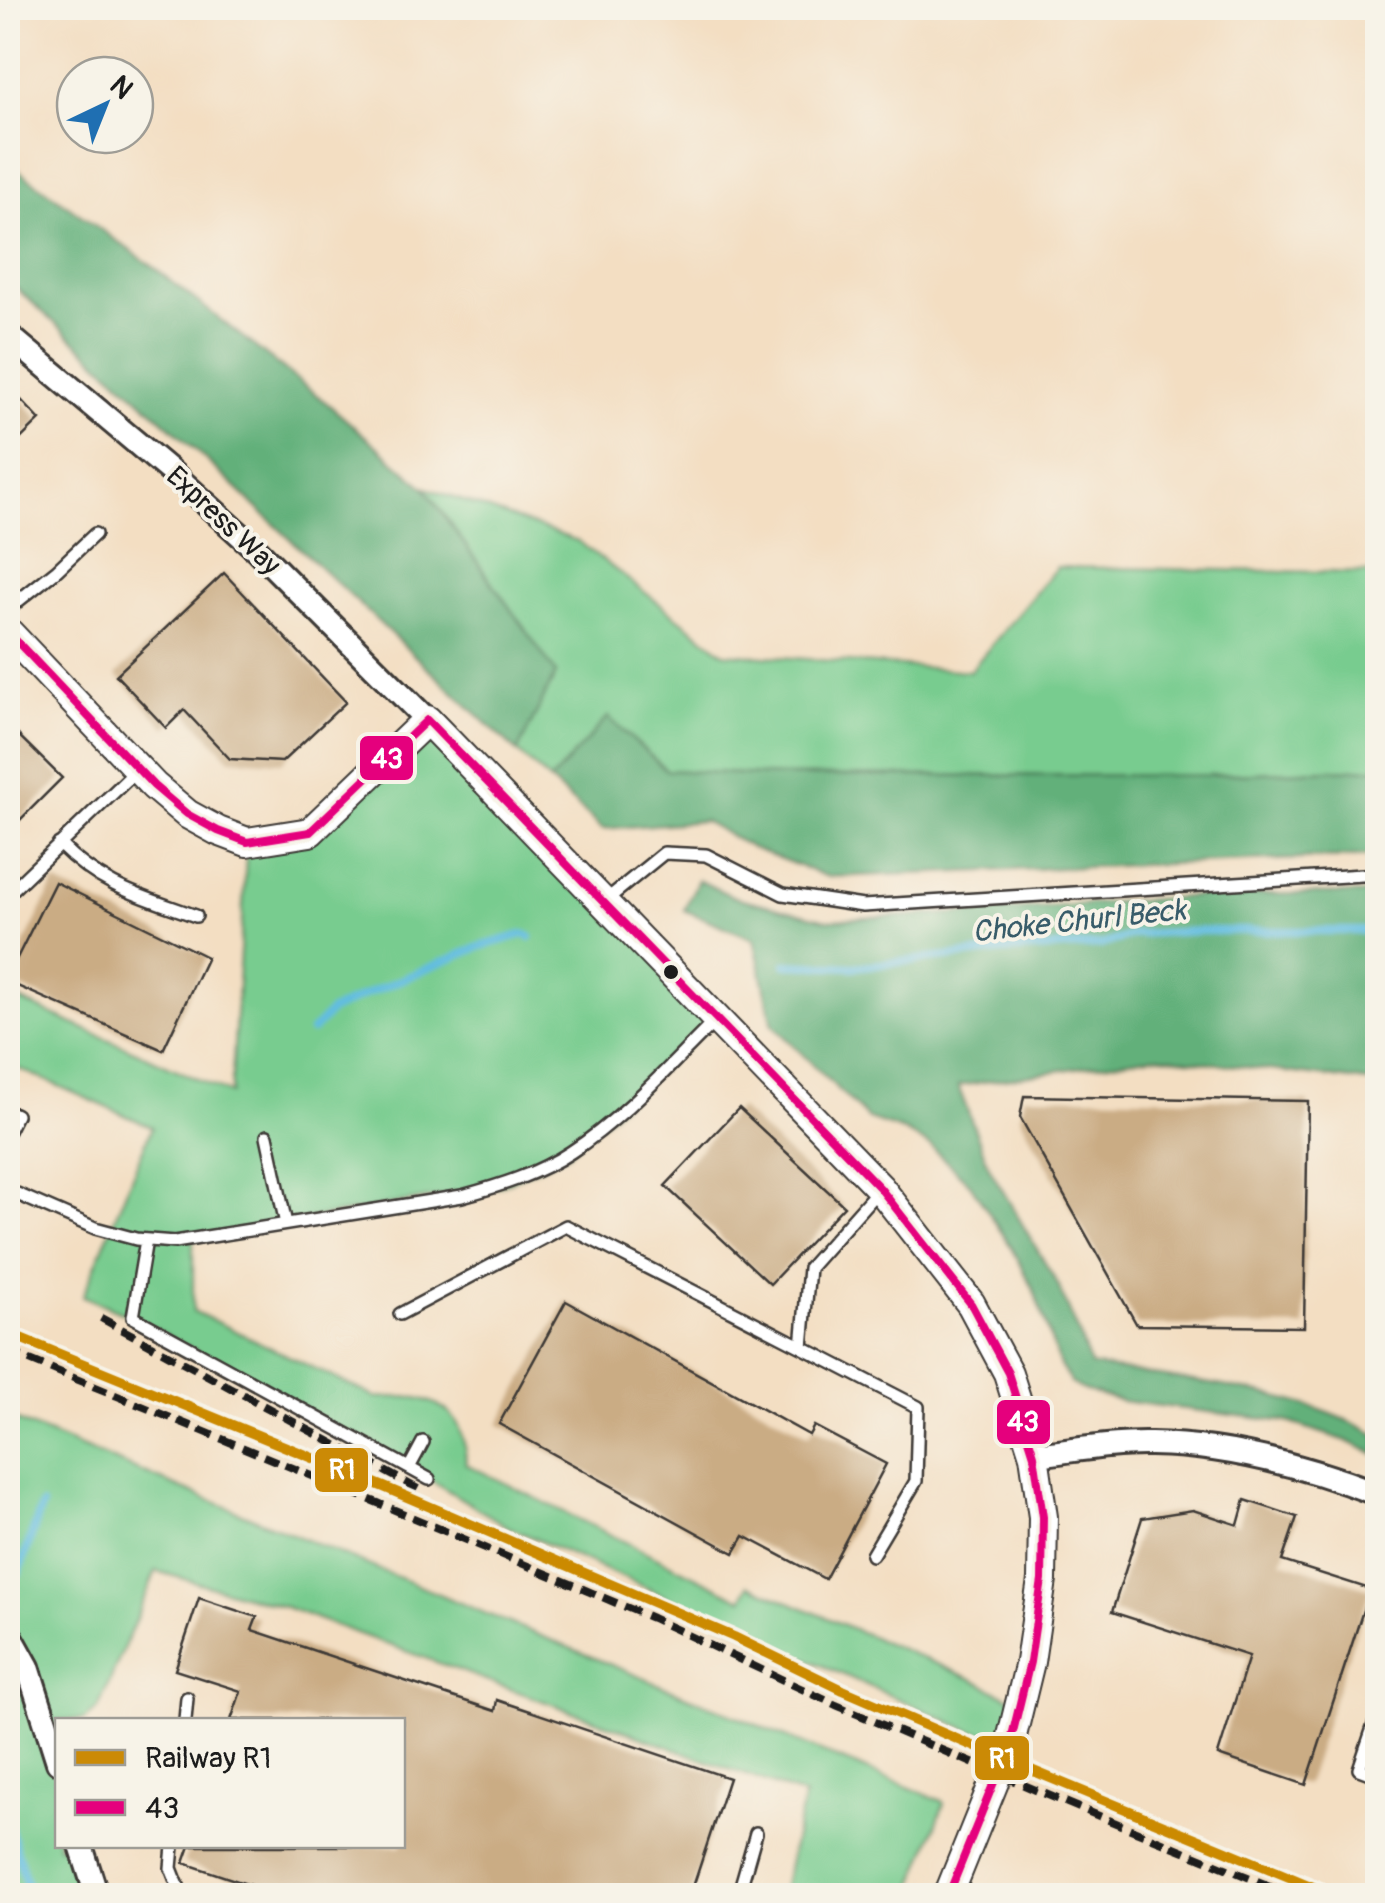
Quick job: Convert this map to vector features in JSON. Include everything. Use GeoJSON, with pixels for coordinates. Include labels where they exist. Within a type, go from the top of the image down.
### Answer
{"type":"FeatureCollection","features":[{"type":"Feature","properties":{"kind":"street","name":"Express Way"},"geometry":{"type":"LineString","coordinates":[[8,335],[170,471],[258,551],[427,720]]}},
{"type":"Feature","properties":{"kind":"street"},"geometry":{"type":"LineString","coordinates":[[8,632],[138,769],[187,814],[247,842],[310,832],[427,720],[880,1188],[971,1304],[1008,1374],[1034,1455],[1043,1517],[1042,1580],[1030,1662],[1011,1740],[948,1896]]}},
{"type":"Feature","properties":{"kind":"street"},"geometry":{"type":"LineString","coordinates":[[1034,1455],[1148,1444],[1220,1449],[1294,1464],[1378,1494]]}},
{"type":"Feature","properties":{"kind":"street"},"geometry":{"type":"LineString","coordinates":[[8,1631],[28,1667],[55,1752]]}},
{"type":"Feature","properties":{"kind":"street"},"geometry":{"type":"LineString","coordinates":[[82,1848],[97,1896]]}},
{"type":"Feature","properties":{"kind":"lane"},"geometry":{"type":"LineString","coordinates":[[8,609],[94,534]]}},
{"type":"Feature","properties":{"kind":"lane"},"geometry":{"type":"LineString","coordinates":[[8,894],[138,769]]}},
{"type":"Feature","properties":{"kind":"lane"},"geometry":{"type":"LineString","coordinates":[[59,844],[78,864],[112,885],[196,916]]}},
{"type":"Feature","properties":{"kind":"lane"},"geometry":{"type":"LineString","coordinates":[[603,903],[664,852],[706,855],[782,894],[864,906],[1378,874]]}},
{"type":"Feature","properties":{"kind":"lane"},"geometry":{"type":"LineString","coordinates":[[8,1190],[95,1228],[174,1242],[462,1196],[500,1186],[569,1154],[607,1125],[716,1020]]}},
{"type":"Feature","properties":{"kind":"lane"},"geometry":{"type":"LineString","coordinates":[[8,1111],[16,1115],[8,1131]]}},
{"type":"Feature","properties":{"kind":"lane"},"geometry":{"type":"LineString","coordinates":[[268,1136],[286,1224]]}},
{"type":"Feature","properties":{"kind":"lane"},"geometry":{"type":"LineString","coordinates":[[802,1346],[809,1268],[880,1188]]}},
{"type":"Feature","properties":{"kind":"lane"},"geometry":{"type":"LineString","coordinates":[[400,1314],[566,1226],[802,1346],[918,1408],[916,1481],[872,1555]]}},
{"type":"Feature","properties":{"kind":"lane"},"geometry":{"type":"LineString","coordinates":[[146,1240],[133,1317],[429,1479]]}},
{"type":"Feature","properties":{"kind":"lane"},"geometry":{"type":"LineString","coordinates":[[408,1468],[423,1442]]}},
{"type":"Feature","properties":{"kind":"lane"},"geometry":{"type":"LineString","coordinates":[[185,1718],[187,1698]]}},
{"type":"Feature","properties":{"kind":"lane"},"geometry":{"type":"LineString","coordinates":[[1378,1712],[1359,1769],[1378,1776]]}},
{"type":"Feature","properties":{"kind":"lane"},"geometry":{"type":"LineString","coordinates":[[738,1896],[756,1832]]}},
{"type":"Feature","properties":{"kind":"lane"},"geometry":{"type":"LineString","coordinates":[[173,1848],[171,1868],[182,1896]]}},
{"type":"Feature","properties":{"kind":"green space"},"geometry":{"type":"Polygon","coordinates":[[[8,163],[152,266],[328,404],[424,487],[556,673],[517,752],[174,430],[8,281],[8,163]]]}},
{"type":"Feature","properties":{"kind":"green space"},"geometry":{"type":"Polygon","coordinates":[[[424,487],[578,541],[724,653],[970,671],[1057,567],[1377,573],[1377,768],[1208,775],[781,776],[666,770],[608,718],[550,781],[517,752],[556,673],[424,487]]]}},
{"type":"Feature","properties":{"kind":"green space"},"geometry":{"type":"Polygon","coordinates":[[[608,717],[666,770],[781,776],[1208,775],[1377,768],[1377,856],[828,877],[752,848],[704,821],[602,829],[550,781],[608,717]]]}},
{"type":"Feature","properties":{"kind":"green space"},"geometry":{"type":"Polygon","coordinates":[[[427,720],[716,1020],[569,1153],[500,1186],[193,1239],[193,1311],[375,1397],[417,1398],[441,1406],[460,1429],[466,1464],[742,1599],[749,1585],[1020,1703],[1011,1740],[971,1731],[508,1527],[429,1479],[133,1317],[83,1296],[152,1127],[8,1064],[8,995],[231,1094],[247,842],[310,832],[427,720]]]}},
{"type":"Feature","properties":{"kind":"green space"},"geometry":{"type":"Polygon","coordinates":[[[698,880],[734,897],[827,920],[1210,895],[1377,893],[1377,1083],[1155,1056],[958,1086],[990,1169],[1058,1285],[1090,1365],[1237,1388],[1308,1406],[1377,1435],[1377,1455],[1288,1422],[1121,1401],[1071,1383],[1060,1366],[1033,1288],[970,1184],[930,1146],[904,1131],[868,1119],[773,1025],[754,939],[684,910],[698,880]]]}},
{"type":"Feature","properties":{"kind":"green space"},"geometry":{"type":"Polygon","coordinates":[[[8,1417],[944,1804],[910,1895],[782,1895],[804,1796],[285,1607],[156,1571],[98,1709],[87,1718],[55,1718],[55,1848],[82,1848],[97,1895],[8,1895],[8,1417]]]}},
{"type":"Feature","properties":{"kind":"building"},"geometry":{"type":"Polygon","coordinates":[[[8,386],[40,420],[8,451],[8,386]]]}},
{"type":"Feature","properties":{"kind":"building"},"geometry":{"type":"Polygon","coordinates":[[[224,573],[346,702],[282,762],[230,759],[184,710],[166,728],[116,675],[224,573]]]}},
{"type":"Feature","properties":{"kind":"building"},"geometry":{"type":"Polygon","coordinates":[[[8,725],[62,778],[8,832],[8,725]]]}},
{"type":"Feature","properties":{"kind":"building"},"geometry":{"type":"Polygon","coordinates":[[[55,882],[207,957],[163,1050],[8,982],[55,882]]]}},
{"type":"Feature","properties":{"kind":"building"},"geometry":{"type":"Polygon","coordinates":[[[1024,1096],[1308,1101],[1304,1327],[1137,1325],[1020,1117],[1024,1096]]]}},
{"type":"Feature","properties":{"kind":"building"},"geometry":{"type":"Polygon","coordinates":[[[739,1108],[844,1206],[770,1284],[665,1186],[739,1108]]]}},
{"type":"Feature","properties":{"kind":"building"},"geometry":{"type":"Polygon","coordinates":[[[566,1301],[809,1435],[814,1426],[886,1464],[825,1579],[744,1536],[734,1553],[499,1424],[566,1301]]]}},
{"type":"Feature","properties":{"kind":"building"},"geometry":{"type":"Polygon","coordinates":[[[1245,1500],[1297,1517],[1282,1561],[1370,1589],[1306,1785],[1218,1755],[1249,1656],[1112,1612],[1142,1518],[1193,1510],[1238,1525],[1245,1500]]]}},
{"type":"Feature","properties":{"kind":"building"},"geometry":{"type":"Polygon","coordinates":[[[199,1598],[257,1617],[252,1630],[495,1711],[497,1700],[729,1778],[690,1896],[253,1896],[256,1887],[184,1863],[189,1848],[405,1848],[405,1718],[232,1718],[241,1691],[175,1670],[199,1598]]]}},
{"type":"Feature","properties":{"kind":"waterway","name":"Choke Churl Beck"},"geometry":{"type":"LineString","coordinates":[[786,964],[853,967],[1101,945],[1135,934],[1378,931]]}},
{"type":"Feature","properties":{"kind":"waterway","name":"Choke Churl Beck"},"geometry":{"type":"LineString","coordinates":[[312,1031],[331,1011],[369,993],[479,947],[524,934],[530,937]]}},
{"type":"Feature","properties":{"kind":"waterway","name":"Choke Churl Beck"},"geometry":{"type":"LineString","coordinates":[[19,1572],[42,1505]]}},
{"type":"Feature","properties":{"kind":"waterway"},"geometry":{"type":"LineString","coordinates":[[8,1822],[30,1896]]}},
{"type":"Feature","properties":{"kind":"railway"},"geometry":{"type":"LineString","coordinates":[[101,1318],[418,1489]]}},
{"type":"Feature","properties":{"kind":"railway"},"geometry":{"type":"LineString","coordinates":[[8,1333],[384,1487],[734,1637],[966,1743],[1335,1896]]}},
{"type":"Feature","properties":{"kind":"railway"},"geometry":{"type":"LineString","coordinates":[[8,1351],[652,1618],[836,1705],[1294,1896]]}},
{"type":"Feature","properties":{"kind":"rail line","name":"R1"},"geometry":{"type":"LineString","coordinates":[[8,1333],[384,1487],[734,1637],[966,1743],[1335,1896]]}},
{"type":"Feature","properties":{"kind":"transit line","name":"43"},"geometry":{"type":"LineString","coordinates":[[8,632],[154,786],[187,814],[247,842],[310,832],[427,720],[880,1188],[971,1304],[1008,1373],[1034,1455],[1043,1517],[1042,1580],[1030,1662],[1011,1740],[948,1896]]}}]}
